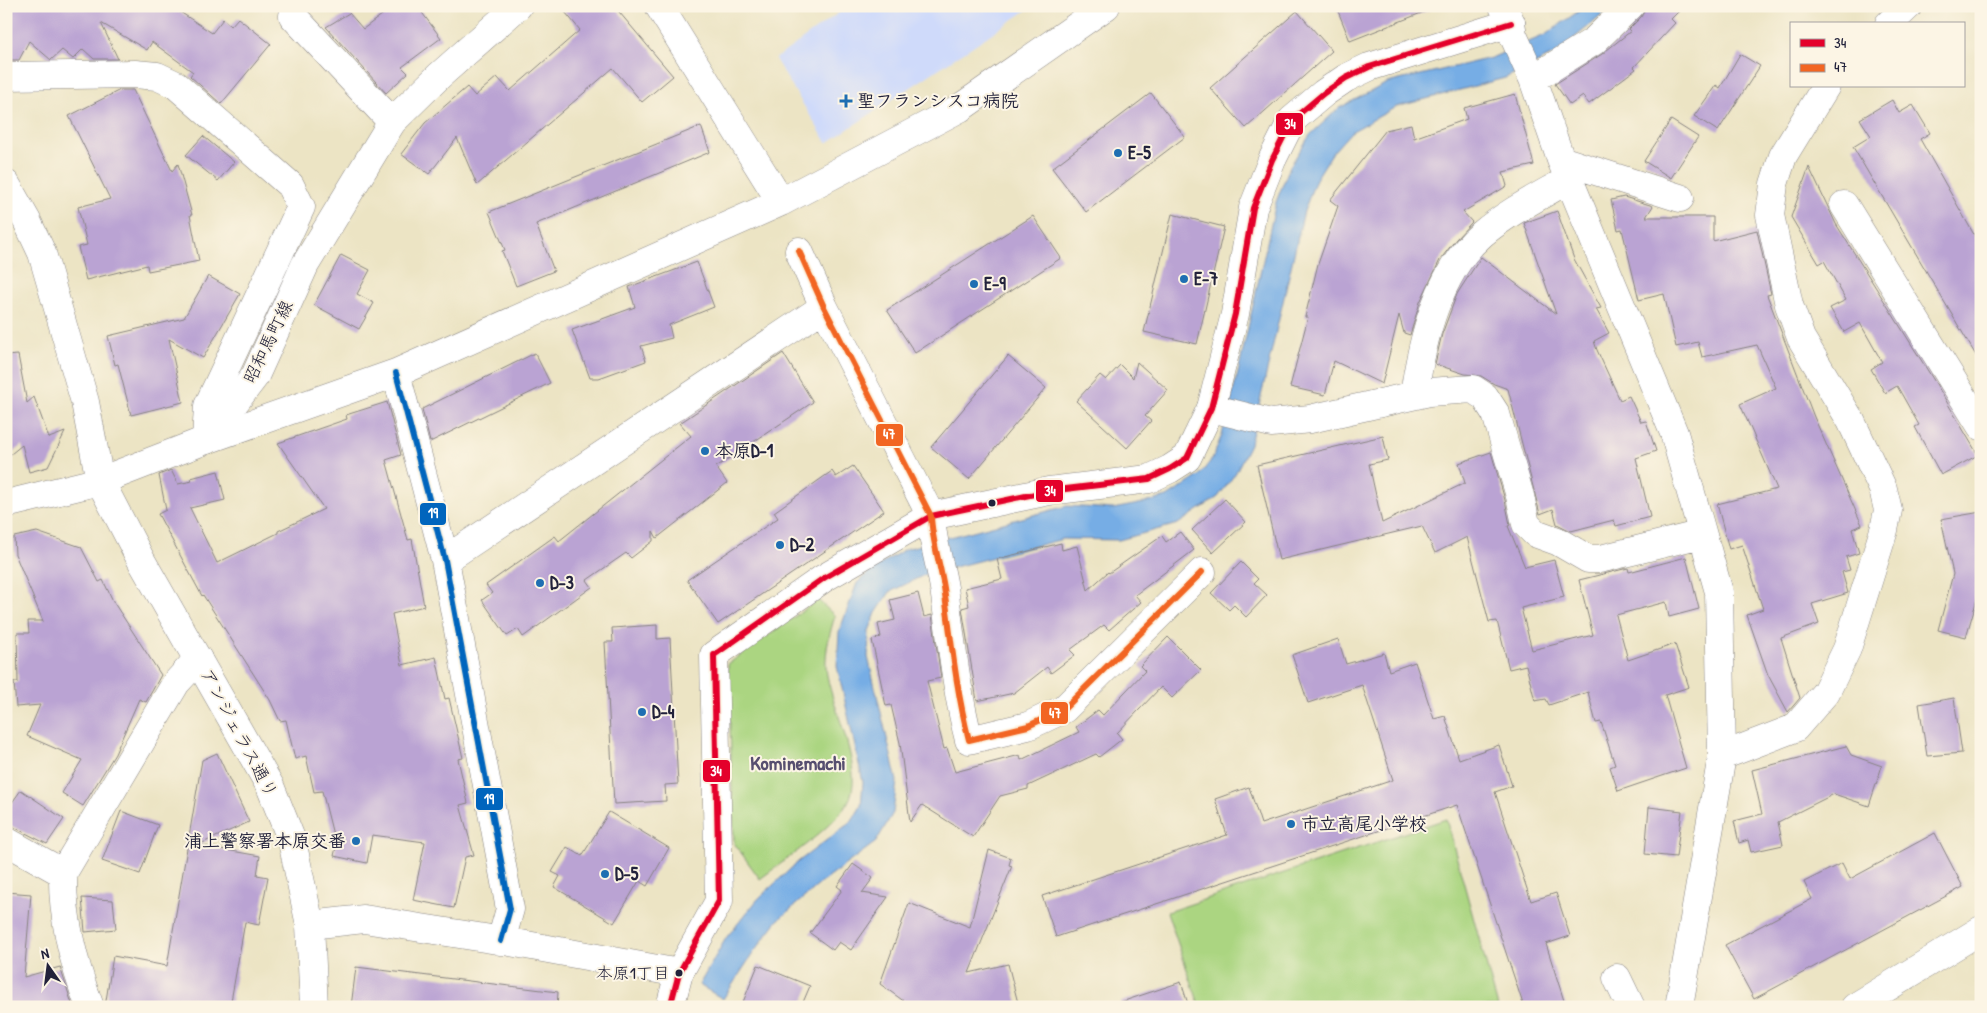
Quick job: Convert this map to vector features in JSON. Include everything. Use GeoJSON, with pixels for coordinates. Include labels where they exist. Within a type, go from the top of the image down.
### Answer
{"type":"FeatureCollection","features":[{"type":"Feature","properties":{"kind":"street","name":"昭和馬町線"},"geometry":{"type":"LineString","coordinates":[[206,440],[254,376],[305,265],[392,122],[439,76],[518,6]]}},
{"type":"Feature","properties":{"kind":"street"},"geometry":{"type":"LineString","coordinates":[[659,6],[781,202]]}},
{"type":"Feature","properties":{"kind":"street"},"geometry":{"type":"LineString","coordinates":[[6,504],[100,481],[206,440],[396,373],[781,202],[960,108],[1106,6]]}},
{"type":"Feature","properties":{"kind":"street"},"geometry":{"type":"LineString","coordinates":[[1533,79],[1594,41],[1630,6]]}},
{"type":"Feature","properties":{"kind":"street"},"geometry":{"type":"LineString","coordinates":[[1891,22],[1908,6]]}},
{"type":"Feature","properties":{"kind":"street"},"geometry":{"type":"LineString","coordinates":[[293,16],[392,122]]}},
{"type":"Feature","properties":{"kind":"street"},"geometry":{"type":"LineString","coordinates":[[670,1007],[679,973],[719,901],[714,654],[824,578],[932,528],[1049,491],[1149,479],[1187,458],[1215,409],[1235,314],[1253,208],[1272,160],[1292,120],[1324,93],[1346,78],[1369,67],[1509,22],[1533,79],[1565,169],[1674,433],[1719,592],[1722,756],[1680,1007]]}},
{"type":"Feature","properties":{"kind":"street"},"geometry":{"type":"LineString","coordinates":[[6,76],[135,74],[157,76],[176,85],[290,185],[302,207],[208,406],[206,440]]}},
{"type":"Feature","properties":{"kind":"street"},"geometry":{"type":"LineString","coordinates":[[1722,756],[1795,728],[1826,692],[1847,649],[1884,530],[1888,510],[1883,489],[1851,421],[1801,338],[1789,305],[1770,214],[1774,184],[1783,156],[1825,88]]}},
{"type":"Feature","properties":{"kind":"street"},"geometry":{"type":"LineString","coordinates":[[1565,169],[1680,198]]}},
{"type":"Feature","properties":{"kind":"street"},"geometry":{"type":"LineString","coordinates":[[1414,395],[1419,358],[1436,306],[1462,254],[1482,234],[1508,216],[1565,169]]}},
{"type":"Feature","properties":{"kind":"street"},"geometry":{"type":"LineString","coordinates":[[10,196],[42,254],[85,402],[100,481]]}},
{"type":"Feature","properties":{"kind":"street"},"geometry":{"type":"LineString","coordinates":[[1844,204],[1981,426]]}},
{"type":"Feature","properties":{"kind":"street"},"geometry":{"type":"LineString","coordinates":[[799,251],[824,307],[932,528],[942,577],[963,716],[969,740],[1028,726],[1064,709],[1202,572]]}},
{"type":"Feature","properties":{"kind":"street"},"geometry":{"type":"LineString","coordinates":[[445,560],[824,307]]}},
{"type":"Feature","properties":{"kind":"street"},"geometry":{"type":"LineString","coordinates":[[396,373],[445,560],[510,910],[501,941]]}},
{"type":"Feature","properties":{"kind":"street"},"geometry":{"type":"LineString","coordinates":[[1215,409],[1271,423],[1310,419],[1414,395],[1473,389],[1485,397],[1496,414],[1526,524],[1535,533],[1557,541],[1588,559],[1600,559],[1702,534]]}},
{"type":"Feature","properties":{"kind":"street","name":"アンジェラス通り"},"geometry":{"type":"LineString","coordinates":[[100,481],[141,560],[270,786],[292,841],[310,925],[314,1007]]}},
{"type":"Feature","properties":{"kind":"street"},"geometry":{"type":"LineString","coordinates":[[90,1007],[70,940],[62,894],[63,874],[176,683],[198,659]]}},
{"type":"Feature","properties":{"kind":"street"},"geometry":{"type":"LineString","coordinates":[[6,841],[63,874]]}},
{"type":"Feature","properties":{"kind":"street"},"geometry":{"type":"LineString","coordinates":[[310,925],[364,919],[679,973]]}},
{"type":"Feature","properties":{"kind":"street"},"geometry":{"type":"LineString","coordinates":[[1855,1007],[1981,930]]}},
{"type":"Feature","properties":{"kind":"street"},"geometry":{"type":"LineString","coordinates":[[1617,978],[1631,1007]]}},
{"type":"Feature","properties":{"kind":"shaded area","name":"聖フランシスコ病院"},"geometry":{"type":"Polygon","coordinates":[[[848,6],[1033,6],[827,143],[775,59],[848,6]]]}},
{"type":"Feature","properties":{"kind":"green space"},"geometry":{"type":"Polygon","coordinates":[[[818,600],[835,616],[827,648],[826,668],[846,737],[853,774],[852,790],[847,804],[830,823],[807,844],[760,879],[734,843],[728,664],[818,600]]]}},
{"type":"Feature","properties":{"kind":"green space"},"geometry":{"type":"Polygon","coordinates":[[[1446,819],[1498,1007],[1200,1007],[1167,912],[1446,819]]]}},
{"type":"Feature","properties":{"kind":"water"},"geometry":{"type":"Polygon","coordinates":[[[1586,6],[1613,6],[1555,54],[1505,78],[1396,107],[1351,132],[1333,152],[1316,179],[1304,211],[1250,444],[1235,474],[1218,497],[1178,524],[1119,540],[1063,539],[924,575],[890,592],[876,613],[869,631],[868,657],[897,781],[893,813],[876,842],[822,882],[777,921],[723,999],[699,985],[726,938],[758,899],[799,861],[852,821],[861,806],[863,782],[837,666],[839,632],[857,583],[869,572],[905,549],[1067,506],[1113,509],[1144,503],[1167,497],[1199,476],[1212,459],[1222,435],[1238,373],[1276,202],[1290,166],[1310,135],[1339,108],[1387,83],[1491,58],[1545,35],[1586,6]]]}},
{"type":"Feature","properties":{"kind":"building"},"geometry":{"type":"Polygon","coordinates":[[[6,6],[171,6],[212,33],[223,19],[231,26],[238,18],[271,44],[221,104],[190,76],[193,72],[152,42],[147,50],[101,23],[118,59],[94,59],[83,49],[73,59],[62,50],[51,60],[29,41],[19,60],[6,60],[6,6]]]}},
{"type":"Feature","properties":{"kind":"building"},"geometry":{"type":"Polygon","coordinates":[[[394,6],[417,6],[441,38],[402,67],[408,73],[386,93],[326,27],[349,13],[363,29],[394,6]]]}},
{"type":"Feature","properties":{"kind":"building"},"geometry":{"type":"Polygon","coordinates":[[[560,6],[614,6],[673,76],[642,102],[613,68],[477,185],[457,138],[429,174],[401,154],[425,123],[467,87],[475,96],[497,77],[510,91],[580,30],[560,6]]]}},
{"type":"Feature","properties":{"kind":"building"},"geometry":{"type":"Polygon","coordinates":[[[1336,6],[1434,6],[1434,8],[1350,41],[1336,6]]]}},
{"type":"Feature","properties":{"kind":"building"},"geometry":{"type":"Polygon","coordinates":[[[1647,6],[1684,6],[1671,19],[1675,23],[1634,67],[1636,69],[1589,104],[1583,96],[1570,105],[1555,84],[1602,54],[1631,31],[1629,29],[1641,17],[1647,6]]]}},
{"type":"Feature","properties":{"kind":"building"},"geometry":{"type":"Polygon","coordinates":[[[1297,11],[1332,51],[1246,128],[1210,88],[1297,11]]]}},
{"type":"Feature","properties":{"kind":"building"},"geometry":{"type":"Polygon","coordinates":[[[1740,54],[1760,66],[1718,131],[1694,116],[1716,85],[1720,88],[1740,54]]]}},
{"type":"Feature","properties":{"kind":"building"},"geometry":{"type":"Polygon","coordinates":[[[120,90],[133,90],[172,171],[178,164],[192,215],[190,215],[199,261],[148,271],[147,265],[86,280],[78,247],[87,245],[78,207],[110,199],[69,116],[120,90]]]}},
{"type":"Feature","properties":{"kind":"building","name":"E-5"},"geometry":{"type":"Polygon","coordinates":[[[1151,93],[1185,137],[1086,212],[1052,168],[1151,93]]]}},
{"type":"Feature","properties":{"kind":"building"},"geometry":{"type":"Polygon","coordinates":[[[1515,94],[1534,165],[1503,172],[1507,186],[1463,212],[1472,222],[1440,260],[1420,302],[1410,335],[1404,333],[1399,315],[1382,384],[1334,361],[1325,395],[1290,387],[1308,317],[1305,317],[1318,264],[1338,206],[1330,200],[1386,130],[1411,124],[1414,138],[1467,119],[1464,108],[1515,94]]]}},
{"type":"Feature","properties":{"kind":"building"},"geometry":{"type":"Polygon","coordinates":[[[1892,100],[1899,113],[1913,105],[1930,133],[1920,139],[1981,247],[1981,364],[1853,147],[1871,136],[1860,119],[1892,100]]]}},
{"type":"Feature","properties":{"kind":"building"},"geometry":{"type":"Polygon","coordinates":[[[1671,120],[1698,137],[1671,178],[1644,161],[1671,120]]]}},
{"type":"Feature","properties":{"kind":"building"},"geometry":{"type":"Polygon","coordinates":[[[701,126],[710,152],[536,224],[554,271],[516,286],[502,251],[505,250],[489,212],[701,126]]]}},
{"type":"Feature","properties":{"kind":"building"},"geometry":{"type":"Polygon","coordinates":[[[203,136],[234,162],[218,181],[186,155],[203,136]]]}},
{"type":"Feature","properties":{"kind":"building"},"geometry":{"type":"Polygon","coordinates":[[[1809,167],[1836,224],[1938,387],[1978,455],[1941,475],[1915,427],[1919,425],[1897,386],[1885,393],[1871,369],[1882,362],[1860,323],[1844,332],[1830,308],[1846,300],[1824,261],[1819,264],[1791,217],[1809,167]]]}},
{"type":"Feature","properties":{"kind":"building"},"geometry":{"type":"Polygon","coordinates":[[[1624,197],[1653,206],[1646,217],[1713,217],[1713,241],[1757,230],[1771,294],[1767,295],[1814,417],[1862,525],[1852,529],[1859,553],[1846,557],[1850,570],[1842,572],[1848,593],[1812,604],[1819,624],[1781,638],[1800,698],[1788,712],[1768,675],[1747,615],[1763,609],[1742,545],[1729,549],[1717,504],[1777,489],[1740,404],[1776,388],[1757,345],[1702,357],[1698,342],[1676,347],[1664,294],[1639,300],[1622,229],[1618,230],[1611,200],[1624,197]]]}},
{"type":"Feature","properties":{"kind":"building"},"geometry":{"type":"Polygon","coordinates":[[[1557,211],[1574,259],[1601,308],[1596,309],[1609,333],[1594,341],[1597,350],[1620,400],[1629,396],[1641,422],[1646,421],[1656,451],[1636,458],[1650,517],[1616,526],[1614,520],[1571,531],[1557,524],[1553,509],[1540,514],[1508,389],[1494,384],[1481,376],[1465,374],[1435,364],[1442,334],[1457,294],[1481,257],[1556,314],[1524,223],[1557,211]]]}},
{"type":"Feature","properties":{"kind":"building","name":"E-7"},"geometry":{"type":"Polygon","coordinates":[[[1172,214],[1224,227],[1197,344],[1144,332],[1172,214]]]}},
{"type":"Feature","properties":{"kind":"building","name":"E-9"},"geometry":{"type":"Polygon","coordinates":[[[1033,216],[1061,258],[915,353],[887,310],[1033,216]]]}},
{"type":"Feature","properties":{"kind":"building"},"geometry":{"type":"Polygon","coordinates":[[[341,255],[370,270],[357,294],[374,303],[359,329],[314,305],[341,255]]]}},
{"type":"Feature","properties":{"kind":"building"},"geometry":{"type":"Polygon","coordinates":[[[697,262],[714,307],[669,325],[672,338],[641,346],[646,361],[599,378],[590,378],[572,330],[635,307],[629,287],[697,262]]]}},
{"type":"Feature","properties":{"kind":"building"},"geometry":{"type":"Polygon","coordinates":[[[208,276],[240,294],[203,358],[169,339],[183,402],[131,415],[118,364],[115,365],[108,336],[184,318],[208,276]]]}},
{"type":"Feature","properties":{"kind":"building"},"geometry":{"type":"Polygon","coordinates":[[[535,353],[550,383],[430,442],[422,409],[535,353]]]}},
{"type":"Feature","properties":{"kind":"building","name":"本原D-1"},"geometry":{"type":"Polygon","coordinates":[[[783,353],[813,402],[716,467],[727,483],[657,538],[653,531],[653,541],[631,558],[626,553],[587,580],[592,587],[523,637],[518,629],[507,636],[482,600],[492,593],[486,585],[555,536],[559,541],[691,436],[680,423],[783,353]]]}},
{"type":"Feature","properties":{"kind":"building"},"geometry":{"type":"Polygon","coordinates":[[[18,355],[27,403],[34,397],[49,438],[65,432],[48,467],[29,472],[22,445],[6,458],[6,356],[18,355]]]}},
{"type":"Feature","properties":{"kind":"building"},"geometry":{"type":"Polygon","coordinates":[[[1008,356],[1046,388],[969,479],[931,447],[1008,356]]]}},
{"type":"Feature","properties":{"kind":"building"},"geometry":{"type":"Polygon","coordinates":[[[1137,362],[1168,390],[1145,416],[1151,421],[1127,448],[1076,401],[1100,375],[1106,380],[1120,365],[1133,378],[1137,362]]]}},
{"type":"Feature","properties":{"kind":"building"},"geometry":{"type":"Polygon","coordinates":[[[387,402],[401,455],[386,460],[408,540],[412,539],[424,606],[392,614],[402,665],[436,657],[445,699],[449,698],[463,758],[458,759],[468,803],[460,805],[474,855],[465,857],[454,908],[413,900],[425,842],[372,835],[367,863],[334,856],[336,847],[322,791],[314,792],[306,756],[295,759],[286,720],[280,721],[270,700],[202,596],[158,514],[166,510],[159,475],[171,470],[178,484],[192,481],[191,478],[218,471],[225,500],[190,508],[217,563],[324,509],[278,443],[347,419],[346,415],[387,402]]]}},
{"type":"Feature","properties":{"kind":"building"},"geometry":{"type":"Polygon","coordinates":[[[1383,436],[1388,460],[1369,464],[1382,523],[1465,483],[1459,463],[1491,452],[1505,500],[1510,525],[1508,526],[1525,567],[1554,560],[1564,597],[1521,608],[1532,650],[1593,635],[1579,580],[1628,568],[1629,572],[1686,557],[1699,609],[1669,617],[1666,602],[1616,615],[1628,660],[1675,644],[1689,687],[1665,695],[1686,768],[1618,791],[1610,767],[1615,765],[1601,722],[1596,723],[1588,692],[1549,705],[1546,699],[1535,701],[1526,665],[1509,669],[1497,621],[1489,622],[1467,537],[1435,553],[1422,526],[1279,560],[1257,465],[1383,436]]]}},
{"type":"Feature","properties":{"kind":"building","name":"D-2"},"geometry":{"type":"Polygon","coordinates":[[[853,466],[884,511],[718,624],[687,580],[778,518],[774,512],[832,471],[836,477],[853,466]]]}},
{"type":"Feature","properties":{"kind":"building"},"geometry":{"type":"Polygon","coordinates":[[[1225,499],[1246,522],[1213,553],[1192,530],[1225,499]]]}},
{"type":"Feature","properties":{"kind":"building"},"geometry":{"type":"Polygon","coordinates":[[[1981,512],[1981,585],[1966,637],[1938,630],[1953,574],[1941,519],[1981,512]]]}},
{"type":"Feature","properties":{"kind":"building"},"geometry":{"type":"Polygon","coordinates":[[[37,532],[81,547],[99,582],[103,580],[114,603],[161,675],[146,702],[139,699],[115,754],[83,806],[62,793],[82,760],[27,736],[40,705],[16,707],[14,682],[18,682],[17,633],[29,633],[28,621],[43,621],[15,554],[14,537],[37,532]]]}},
{"type":"Feature","properties":{"kind":"building"},"geometry":{"type":"Polygon","coordinates":[[[1180,532],[1194,550],[1135,595],[1141,602],[1109,630],[1104,625],[1070,650],[1075,655],[1051,673],[1047,667],[1014,693],[977,701],[962,608],[969,606],[965,588],[1002,579],[997,559],[1061,543],[1062,550],[1077,546],[1088,590],[1108,572],[1162,536],[1166,542],[1180,532]]]}},
{"type":"Feature","properties":{"kind":"building"},"geometry":{"type":"Polygon","coordinates":[[[1241,562],[1258,579],[1254,583],[1267,595],[1246,617],[1234,605],[1229,610],[1211,593],[1241,562]]]}},
{"type":"Feature","properties":{"kind":"building"},"geometry":{"type":"Polygon","coordinates":[[[918,593],[924,617],[932,615],[941,678],[927,681],[944,749],[947,748],[955,772],[1020,755],[1021,760],[1079,732],[1076,727],[1098,710],[1103,715],[1145,671],[1140,666],[1168,637],[1201,670],[1172,698],[1161,687],[1117,733],[1122,739],[1099,757],[1096,754],[1028,786],[1028,789],[1000,796],[973,837],[922,805],[910,822],[900,743],[891,705],[886,706],[872,640],[881,637],[878,624],[895,620],[890,600],[918,593]]]}},
{"type":"Feature","properties":{"kind":"building","name":"D-4"},"geometry":{"type":"Polygon","coordinates":[[[657,625],[657,639],[670,638],[678,784],[665,785],[666,801],[614,804],[605,642],[613,642],[612,628],[657,625]]]}},
{"type":"Feature","properties":{"kind":"building"},"geometry":{"type":"Polygon","coordinates":[[[1338,639],[1346,664],[1384,653],[1389,671],[1415,662],[1434,719],[1445,716],[1459,759],[1499,745],[1512,786],[1495,792],[1531,901],[1556,893],[1570,936],[1546,944],[1566,1007],[1524,1007],[1457,805],[1056,937],[1042,896],[1227,835],[1215,799],[1249,787],[1261,824],[1393,780],[1362,685],[1308,703],[1292,655],[1338,639]]]}},
{"type":"Feature","properties":{"kind":"building"},"geometry":{"type":"Polygon","coordinates":[[[1954,698],[1962,753],[1927,756],[1919,704],[1954,698]]]}},
{"type":"Feature","properties":{"kind":"building"},"geometry":{"type":"Polygon","coordinates":[[[1846,746],[1851,755],[1882,766],[1869,806],[1834,794],[1778,822],[1783,845],[1751,852],[1748,840],[1739,843],[1734,821],[1762,814],[1752,770],[1846,746]]]}},
{"type":"Feature","properties":{"kind":"building"},"geometry":{"type":"Polygon","coordinates":[[[217,753],[249,822],[198,845],[260,856],[257,875],[268,877],[259,925],[245,922],[230,1007],[105,1007],[113,956],[167,966],[202,760],[217,753]]]}},
{"type":"Feature","properties":{"kind":"building"},"geometry":{"type":"Polygon","coordinates":[[[21,790],[64,819],[47,844],[6,823],[6,811],[21,790]]]}},
{"type":"Feature","properties":{"kind":"building"},"geometry":{"type":"Polygon","coordinates":[[[1649,807],[1682,811],[1676,857],[1645,854],[1649,807]]]}},
{"type":"Feature","properties":{"kind":"building"},"geometry":{"type":"Polygon","coordinates":[[[121,811],[158,825],[140,874],[102,861],[121,811]]]}},
{"type":"Feature","properties":{"kind":"building","name":"D-5"},"geometry":{"type":"Polygon","coordinates":[[[609,812],[669,848],[647,886],[639,881],[614,923],[554,887],[560,876],[552,872],[567,847],[582,856],[609,812]]]}},
{"type":"Feature","properties":{"kind":"building"},"geometry":{"type":"Polygon","coordinates":[[[1935,833],[1963,887],[1754,999],[1725,945],[1812,899],[1804,882],[1842,863],[1850,879],[1935,833]]]}},
{"type":"Feature","properties":{"kind":"building"},"geometry":{"type":"Polygon","coordinates":[[[989,850],[1011,858],[1009,865],[1012,866],[969,973],[1008,964],[1019,1007],[912,1007],[880,984],[909,903],[970,927],[989,850]]]}},
{"type":"Feature","properties":{"kind":"building"},"geometry":{"type":"Polygon","coordinates":[[[853,864],[873,878],[862,893],[888,897],[851,950],[839,942],[833,950],[810,933],[842,890],[837,886],[853,864]]]}},
{"type":"Feature","properties":{"kind":"building"},"geometry":{"type":"Polygon","coordinates":[[[6,892],[31,894],[24,977],[60,967],[73,1007],[6,1007],[6,892]]]}},
{"type":"Feature","properties":{"kind":"building"},"geometry":{"type":"Polygon","coordinates":[[[82,898],[113,900],[116,929],[85,932],[82,898]]]}},
{"type":"Feature","properties":{"kind":"building"},"geometry":{"type":"Polygon","coordinates":[[[758,965],[810,986],[801,1007],[741,1007],[758,965]]]}},
{"type":"Feature","properties":{"kind":"building"},"geometry":{"type":"Polygon","coordinates":[[[356,967],[558,992],[557,1007],[351,1007],[356,967]]]}},
{"type":"Feature","properties":{"kind":"building"},"geometry":{"type":"Polygon","coordinates":[[[1181,982],[1189,1007],[1121,1007],[1121,1002],[1181,982]]]}},
{"type":"Feature","properties":{"kind":"transit line","name":"34"},"geometry":{"type":"LineString","coordinates":[[670,1007],[679,973],[719,901],[714,655],[824,578],[931,516],[1049,491],[1149,479],[1187,458],[1211,408],[1235,314],[1253,208],[1272,160],[1292,120],[1324,93],[1346,78],[1369,67],[1511,23]]}},
{"type":"Feature","properties":{"kind":"transit line","name":"47"},"geometry":{"type":"LineString","coordinates":[[799,251],[824,307],[931,516],[944,588],[957,683],[969,740],[1028,726],[1064,709],[1202,572]]}},
{"type":"Feature","properties":{"kind":"transit line","name":"19"},"geometry":{"type":"LineString","coordinates":[[396,373],[445,560],[510,909],[501,941]]}},
{"type":"Feature","properties":{"kind":"place","name":"聖フランシスコ病院"},"geometry":{"type":"Point","coordinates":[846,101]}},
{"type":"Feature","properties":{"kind":"place","name":"E-5"},"geometry":{"type":"Point","coordinates":[1118,153]}},
{"type":"Feature","properties":{"kind":"place","name":"E-7"},"geometry":{"type":"Point","coordinates":[1184,279]}},
{"type":"Feature","properties":{"kind":"place","name":"E-9"},"geometry":{"type":"Point","coordinates":[974,284]}},
{"type":"Feature","properties":{"kind":"place","name":"本原D-1"},"geometry":{"type":"Point","coordinates":[705,451]}},
{"type":"Feature","properties":{"kind":"place","name":"D-2"},"geometry":{"type":"Point","coordinates":[780,545]}},
{"type":"Feature","properties":{"kind":"place","name":"D-3"},"geometry":{"type":"Point","coordinates":[540,583]}},
{"type":"Feature","properties":{"kind":"place","name":"D-4"},"geometry":{"type":"Point","coordinates":[642,712]}},
{"type":"Feature","properties":{"kind":"place","name":"市立高尾小学校"},"geometry":{"type":"Point","coordinates":[1291,824]}},
{"type":"Feature","properties":{"kind":"place","name":"浦上警察署本原交番"},"geometry":{"type":"Point","coordinates":[356,841]}},
{"type":"Feature","properties":{"kind":"place","name":"D-5"},"geometry":{"type":"Point","coordinates":[605,874]}},
{"type":"Feature","properties":{"kind":"place","name":"本原1丁目"},"geometry":{"type":"Point","coordinates":[679,973]}},
{"type":"Feature","properties":{"kind":"district","name":"Kominemachi"},"geometry":{"type":"Point","coordinates":[798,763]}}]}
